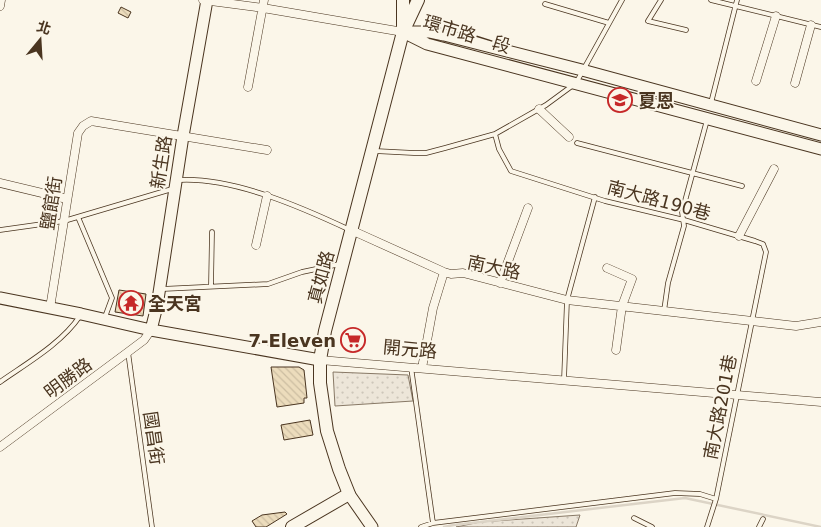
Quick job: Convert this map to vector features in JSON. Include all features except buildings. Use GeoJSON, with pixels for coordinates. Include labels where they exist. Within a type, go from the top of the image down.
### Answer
{"type":"FeatureCollection","features":[{"type":"Feature","properties":{"kind":"main road","name":"新生路"},"geometry":{"type":"LineString","coordinates":[[151,330],[160,289],[183,136],[207,0]]}},
{"type":"Feature","properties":{"kind":"main road"},"geometry":{"type":"LineString","coordinates":[[403,0],[403,32]]}},
{"type":"Feature","properties":{"kind":"main road"},"geometry":{"type":"LineString","coordinates":[[403,32],[418,0]]}},
{"type":"Feature","properties":{"kind":"main road","name":"環市路一段"},"geometry":{"type":"LineString","coordinates":[[403,32],[430,32],[444,35],[582,70],[821,135]]}},
{"type":"Feature","properties":{"kind":"main road","name":"環市路一段"},"geometry":{"type":"LineString","coordinates":[[403,32],[427,44],[821,148]]}},
{"type":"Feature","properties":{"kind":"main road","name":"真如路"},"geometry":{"type":"LineString","coordinates":[[372,527],[349,494],[327,431],[320,383],[320,360],[325,331],[342,263],[403,32]]}},
{"type":"Feature","properties":{"kind":"main road","name":"開元路"},"geometry":{"type":"LineString","coordinates":[[0,298],[151,330],[320,360]]}},
{"type":"Feature","properties":{"kind":"main road"},"geometry":{"type":"LineString","coordinates":[[292,527],[349,494]]}},
{"type":"Feature","properties":{"kind":"street"},"geometry":{"type":"LineString","coordinates":[[0,6],[1,0]]}},
{"type":"Feature","properties":{"kind":"street"},"geometry":{"type":"LineString","coordinates":[[203,0],[263,4],[403,32]]}},
{"type":"Feature","properties":{"kind":"street"},"geometry":{"type":"LineString","coordinates":[[248,86],[263,4]]}},
{"type":"Feature","properties":{"kind":"street"},"geometry":{"type":"LineString","coordinates":[[756,81],[776,16]]}},
{"type":"Feature","properties":{"kind":"street"},"geometry":{"type":"LineString","coordinates":[[795,83],[811,25]]}},
{"type":"Feature","properties":{"kind":"street"},"geometry":{"type":"LineString","coordinates":[[539,109],[569,137]]}},
{"type":"Feature","properties":{"kind":"street","name":"鹽館街"},"geometry":{"type":"LineString","coordinates":[[50,308],[78,133],[83,126],[91,120],[183,136]]}},
{"type":"Feature","properties":{"kind":"street"},"geometry":{"type":"LineString","coordinates":[[183,136],[267,150]]}},
{"type":"Feature","properties":{"kind":"street"},"geometry":{"type":"LineString","coordinates":[[739,236],[774,169]]}},
{"type":"Feature","properties":{"kind":"street"},"geometry":{"type":"LineString","coordinates":[[0,183],[67,200]]}},
{"type":"Feature","properties":{"kind":"street"},"geometry":{"type":"LineString","coordinates":[[256,245],[267,196]]}},
{"type":"Feature","properties":{"kind":"street"},"geometry":{"type":"LineString","coordinates":[[500,282],[528,208]]}},
{"type":"Feature","properties":{"kind":"street","name":"南大路"},"geometry":{"type":"LineString","coordinates":[[351,230],[444,272],[451,274],[463,273],[567,300],[796,326],[821,322]]}},
{"type":"Feature","properties":{"kind":"street"},"geometry":{"type":"LineString","coordinates":[[607,268],[632,279],[622,306],[616,350]]}},
{"type":"Feature","properties":{"kind":"street"},"geometry":{"type":"LineString","coordinates":[[422,368],[433,308],[444,272]]}},
{"type":"Feature","properties":{"kind":"street","name":"明勝路"},"geometry":{"type":"LineString","coordinates":[[0,447],[144,340],[151,330]]}},
{"type":"Feature","properties":{"kind":"street","name":"開元路"},"geometry":{"type":"LineString","coordinates":[[320,360],[821,402]]}},
{"type":"Feature","properties":{"kind":"lane"},"geometry":{"type":"LineString","coordinates":[[372,151],[426,153],[496,134],[539,109],[576,83],[622,0]]}},
{"type":"Feature","properties":{"kind":"lane"},"geometry":{"type":"LineString","coordinates":[[661,0],[648,21],[686,30]]}},
{"type":"Feature","properties":{"kind":"lane"},"geometry":{"type":"LineString","coordinates":[[711,0],[821,27]]}},
{"type":"Feature","properties":{"kind":"lane"},"geometry":{"type":"LineString","coordinates":[[711,106],[737,0]]}},
{"type":"Feature","properties":{"kind":"lane"},"geometry":{"type":"LineString","coordinates":[[545,4],[609,23]]}},
{"type":"Feature","properties":{"kind":"lane"},"geometry":{"type":"LineString","coordinates":[[664,312],[668,283],[684,226],[682,212],[708,118]]}},
{"type":"Feature","properties":{"kind":"lane","name":"南大路190巷"},"geometry":{"type":"LineString","coordinates":[[496,134],[499,149],[510,171],[763,244],[766,252],[752,321]]}},
{"type":"Feature","properties":{"kind":"lane"},"geometry":{"type":"LineString","coordinates":[[577,143],[742,186]]}},
{"type":"Feature","properties":{"kind":"lane","name":"南大路"},"geometry":{"type":"LineString","coordinates":[[0,230],[78,218],[176,184],[197,179],[252,190],[351,230]]}},
{"type":"Feature","properties":{"kind":"lane"},"geometry":{"type":"LineString","coordinates":[[564,380],[567,300],[595,197]]}},
{"type":"Feature","properties":{"kind":"lane"},"geometry":{"type":"LineString","coordinates":[[78,218],[112,298],[104,319]]}},
{"type":"Feature","properties":{"kind":"lane"},"geometry":{"type":"LineString","coordinates":[[211,286],[212,232]]}},
{"type":"Feature","properties":{"kind":"lane"},"geometry":{"type":"LineString","coordinates":[[160,289],[268,284],[302,272],[342,263]]}},
{"type":"Feature","properties":{"kind":"lane"},"geometry":{"type":"LineString","coordinates":[[0,382],[54,344],[73,326],[81,314]]}},
{"type":"Feature","properties":{"kind":"lane","name":"南大路201巷"},"geometry":{"type":"LineString","coordinates":[[707,527],[716,499],[752,321]]}},
{"type":"Feature","properties":{"kind":"lane","name":"國昌街"},"geometry":{"type":"LineString","coordinates":[[128,352],[152,527]]}},
{"type":"Feature","properties":{"kind":"lane"},"geometry":{"type":"LineString","coordinates":[[411,367],[433,523]]}},
{"type":"Feature","properties":{"kind":"lane"},"geometry":{"type":"LineString","coordinates":[[421,527],[433,523],[675,492],[700,494],[716,499]]}},
{"type":"Feature","properties":{"kind":"lane"},"geometry":{"type":"LineString","coordinates":[[634,518],[652,527]]}},
{"type":"Feature","properties":{"kind":"lane"},"geometry":{"type":"LineString","coordinates":[[759,527],[763,519]]}},
{"type":"Feature","properties":{"kind":"shaded area"},"geometry":{"type":"Polygon","coordinates":[[[333,372],[408,375],[413,401],[335,406],[333,372]]]}},
{"type":"Feature","properties":{"kind":"shaded area"},"geometry":{"type":"Polygon","coordinates":[[[580,515],[576,527],[456,527],[480,522],[580,515]]]}},
{"type":"Feature","properties":{"kind":"waterway"},"geometry":{"type":"LineString","coordinates":[[444,527],[685,498],[821,527]]}},
{"type":"Feature","properties":{"kind":"place","name":"夏恩"},"geometry":{"type":"Point","coordinates":[620,100]}},
{"type":"Feature","properties":{"kind":"place","name":"全天宮"},"geometry":{"type":"Point","coordinates":[131,303]}},
{"type":"Feature","properties":{"kind":"place","name":"7-Eleven"},"geometry":{"type":"Point","coordinates":[353,340]}}]}
